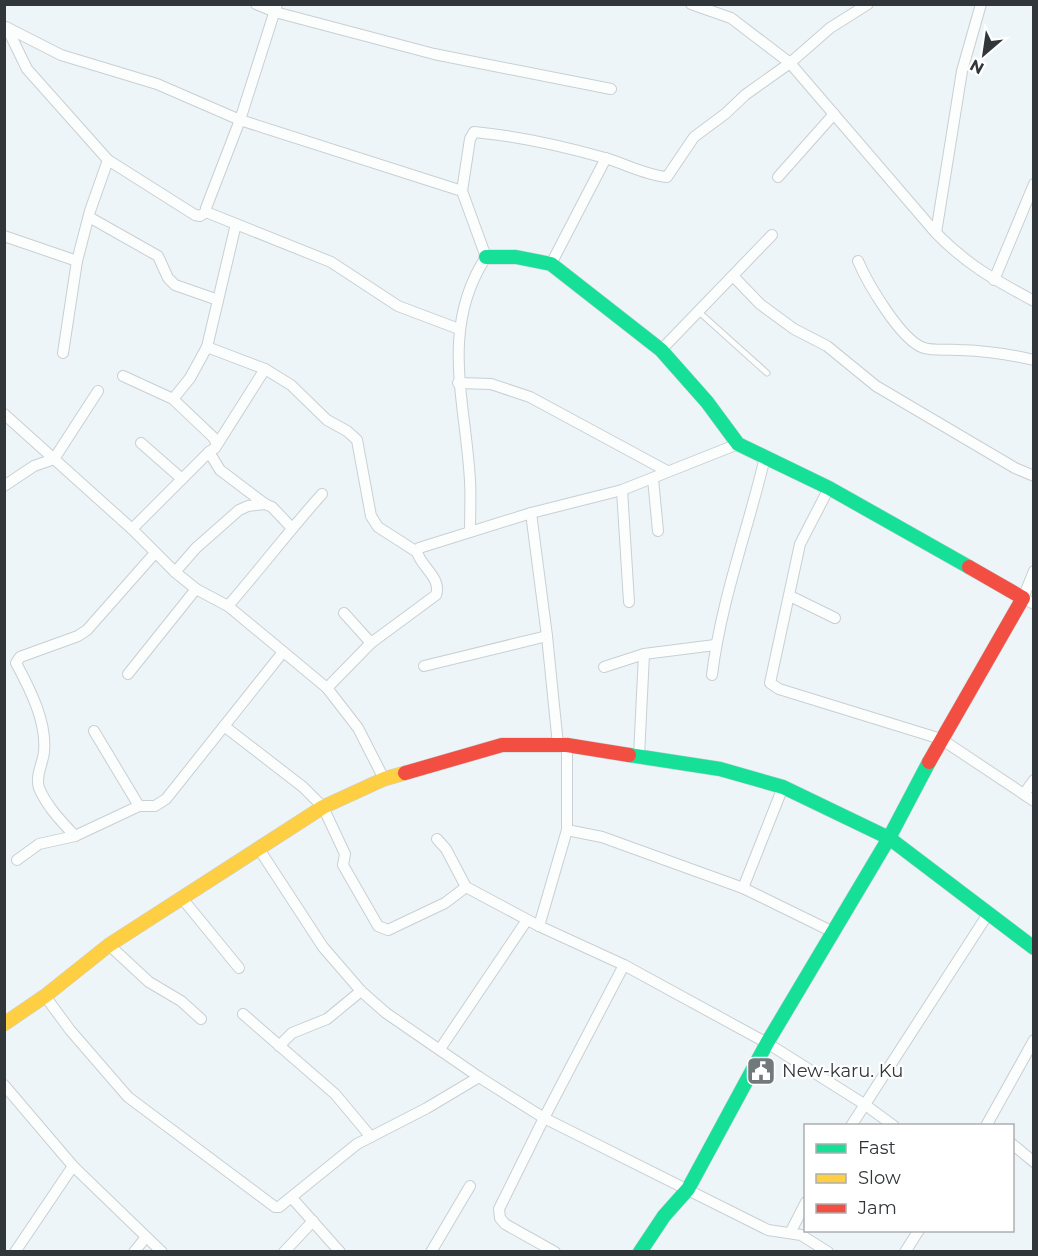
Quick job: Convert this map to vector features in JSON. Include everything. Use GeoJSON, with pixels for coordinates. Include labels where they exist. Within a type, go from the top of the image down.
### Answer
{"type":"FeatureCollection","features":[{"type":"Feature","properties":{"kind":"street"},"geometry":{"type":"LineString","coordinates":[[256,4],[434,54],[610,89]]}},
{"type":"Feature","properties":{"kind":"street"},"geometry":{"type":"LineString","coordinates":[[691,4],[731,18],[790,63],[958,256],[994,280],[1034,301]]}},
{"type":"Feature","properties":{"kind":"street"},"geometry":{"type":"LineString","coordinates":[[486,257],[462,190],[470,139],[474,132],[513,136],[606,158],[653,176],[667,177],[694,137],[790,63],[830,28],[868,4]]}},
{"type":"Feature","properties":{"kind":"street"},"geometry":{"type":"LineString","coordinates":[[936,233],[962,71],[981,4]]}},
{"type":"Feature","properties":{"kind":"street"},"geometry":{"type":"LineString","coordinates":[[6,27],[27,69],[108,160],[200,216],[206,212],[240,120],[276,8]]}},
{"type":"Feature","properties":{"kind":"street"},"geometry":{"type":"LineString","coordinates":[[6,27],[61,56],[157,84],[240,120],[462,190]]}},
{"type":"Feature","properties":{"kind":"street"},"geometry":{"type":"LineString","coordinates":[[778,177],[834,114]]}},
{"type":"Feature","properties":{"kind":"street"},"geometry":{"type":"LineString","coordinates":[[551,264],[606,158]]}},
{"type":"Feature","properties":{"kind":"street"},"geometry":{"type":"LineString","coordinates":[[63,353],[77,261],[108,160]]}},
{"type":"Feature","properties":{"kind":"street"},"geometry":{"type":"LineString","coordinates":[[994,280],[1034,183]]}},
{"type":"Feature","properties":{"kind":"street"},"geometry":{"type":"LineString","coordinates":[[206,212],[331,262],[398,306],[459,329]]}},
{"type":"Feature","properties":{"kind":"street"},"geometry":{"type":"LineString","coordinates":[[89,217],[158,256],[171,282],[218,300]]}},
{"type":"Feature","properties":{"kind":"street"},"geometry":{"type":"LineString","coordinates":[[173,399],[189,378],[207,347],[236,224]]}},
{"type":"Feature","properties":{"kind":"street"},"geometry":{"type":"LineString","coordinates":[[661,350],[772,235]]}},
{"type":"Feature","properties":{"kind":"street"},"geometry":{"type":"LineString","coordinates":[[4,236],[77,261]]}},
{"type":"Feature","properties":{"kind":"street"},"geometry":{"type":"LineString","coordinates":[[486,257],[516,257],[551,264],[661,350],[707,402],[738,444],[829,488],[1028,601]]}},
{"type":"Feature","properties":{"kind":"street"},"geometry":{"type":"LineString","coordinates":[[470,532],[470,481],[458,383],[459,329],[474,276],[486,257]]}},
{"type":"Feature","properties":{"kind":"street"},"geometry":{"type":"LineString","coordinates":[[858,261],[889,314],[915,344],[925,348],[991,352],[1034,360]]}},
{"type":"Feature","properties":{"kind":"street"},"geometry":{"type":"LineString","coordinates":[[733,276],[760,304],[794,329],[827,346],[876,386],[1015,468],[1034,476]]}},
{"type":"Feature","properties":{"kind":"street"},"geometry":{"type":"LineString","coordinates":[[207,347],[265,369],[291,385],[327,420],[348,431],[357,440],[370,516],[378,527],[417,552]]}},
{"type":"Feature","properties":{"kind":"street"},"geometry":{"type":"LineString","coordinates":[[132,529],[213,448],[230,426],[265,369]]}},
{"type":"Feature","properties":{"kind":"street"},"geometry":{"type":"LineString","coordinates":[[123,375],[173,399],[213,437],[213,448],[220,470],[272,507],[292,528]]}},
{"type":"Feature","properties":{"kind":"street"},"geometry":{"type":"LineString","coordinates":[[458,383],[491,384],[530,397],[667,471]]}},
{"type":"Feature","properties":{"kind":"street"},"geometry":{"type":"LineString","coordinates":[[4,486],[34,466],[54,459],[98,391]]}},
{"type":"Feature","properties":{"kind":"street"},"geometry":{"type":"LineString","coordinates":[[4,414],[132,529],[174,572],[196,589],[228,606],[327,688],[358,728],[384,779]]}},
{"type":"Feature","properties":{"kind":"street"},"geometry":{"type":"LineString","coordinates":[[141,443],[182,479]]}},
{"type":"Feature","properties":{"kind":"street"},"geometry":{"type":"LineString","coordinates":[[327,688],[371,643],[438,591],[431,574],[417,557],[419,548],[531,513],[622,490],[738,444]]}},
{"type":"Feature","properties":{"kind":"street"},"geometry":{"type":"LineString","coordinates":[[712,675],[716,645],[765,457]]}},
{"type":"Feature","properties":{"kind":"street"},"geometry":{"type":"LineString","coordinates":[[653,479],[658,531]]}},
{"type":"Feature","properties":{"kind":"street"},"geometry":{"type":"LineString","coordinates":[[829,488],[800,544],[770,683],[779,689],[941,739],[1034,801]]}},
{"type":"Feature","properties":{"kind":"street"},"geometry":{"type":"LineString","coordinates":[[622,490],[629,602]]}},
{"type":"Feature","properties":{"kind":"street"},"geometry":{"type":"LineString","coordinates":[[228,606],[322,494]]}},
{"type":"Feature","properties":{"kind":"street"},"geometry":{"type":"LineString","coordinates":[[248,506],[253,495]]}},
{"type":"Feature","properties":{"kind":"street"},"geometry":{"type":"LineString","coordinates":[[174,572],[239,510],[248,506],[265,504]]}},
{"type":"Feature","properties":{"kind":"street"},"geometry":{"type":"LineString","coordinates":[[531,513],[563,745],[567,830],[539,926]]}},
{"type":"Feature","properties":{"kind":"street"},"geometry":{"type":"LineString","coordinates":[[75,837],[53,811],[38,786],[44,751],[41,725],[29,687],[16,663],[20,657],[78,636],[87,630],[155,553]]}},
{"type":"Feature","properties":{"kind":"street"},"geometry":{"type":"LineString","coordinates":[[640,1251],[664,1216],[688,1189],[767,1043],[889,838],[941,739],[1028,601],[1034,571]]}},
{"type":"Feature","properties":{"kind":"street"},"geometry":{"type":"LineString","coordinates":[[128,674],[196,589]]}},
{"type":"Feature","properties":{"kind":"street"},"geometry":{"type":"LineString","coordinates":[[790,596],[835,618]]}},
{"type":"Feature","properties":{"kind":"street"},"geometry":{"type":"LineString","coordinates":[[344,614],[371,643]]}},
{"type":"Feature","properties":{"kind":"street"},"geometry":{"type":"LineString","coordinates":[[424,666],[547,636]]}},
{"type":"Feature","properties":{"kind":"street"},"geometry":{"type":"LineString","coordinates":[[604,667],[644,654],[716,645]]}},
{"type":"Feature","properties":{"kind":"street"},"geometry":{"type":"LineString","coordinates":[[17,860],[39,844],[75,837],[140,806],[155,806],[166,800],[283,652]]}},
{"type":"Feature","properties":{"kind":"street"},"geometry":{"type":"LineString","coordinates":[[639,756],[644,654]]}},
{"type":"Feature","properties":{"kind":"street"},"geometry":{"type":"LineString","coordinates":[[224,726],[303,787],[323,807],[345,854],[343,865],[353,885],[382,929],[387,930],[445,903],[466,887]]}},
{"type":"Feature","properties":{"kind":"street"},"geometry":{"type":"LineString","coordinates":[[94,731],[140,806]]}},
{"type":"Feature","properties":{"kind":"street"},"geometry":{"type":"LineString","coordinates":[[4,1024],[45,996],[110,945],[323,807],[384,779],[502,745],[563,745],[639,756],[720,769],[783,787],[889,838],[1034,948]]}},
{"type":"Feature","properties":{"kind":"street"},"geometry":{"type":"LineString","coordinates":[[1024,795],[1034,780]]}},
{"type":"Feature","properties":{"kind":"street"},"geometry":{"type":"LineString","coordinates":[[743,888],[783,787]]}},
{"type":"Feature","properties":{"kind":"street"},"geometry":{"type":"LineString","coordinates":[[567,830],[602,837],[743,888],[833,932]]}},
{"type":"Feature","properties":{"kind":"street"},"geometry":{"type":"LineString","coordinates":[[437,839],[446,849],[466,887],[526,920],[624,965],[767,1043],[893,1124]]}},
{"type":"Feature","properties":{"kind":"street"},"geometry":{"type":"LineString","coordinates":[[259,849],[323,947],[361,991],[386,1013],[479,1077],[544,1118],[768,1230],[801,1235],[828,1251]]}},
{"type":"Feature","properties":{"kind":"street"},"geometry":{"type":"LineString","coordinates":[[181,897],[239,968]]}},
{"type":"Feature","properties":{"kind":"street"},"geometry":{"type":"LineString","coordinates":[[851,1124],[988,914]]}},
{"type":"Feature","properties":{"kind":"street"},"geometry":{"type":"LineString","coordinates":[[440,1049],[526,920]]}},
{"type":"Feature","properties":{"kind":"street"},"geometry":{"type":"LineString","coordinates":[[110,945],[149,982],[181,1001],[201,1018]]}},
{"type":"Feature","properties":{"kind":"street"},"geometry":{"type":"LineString","coordinates":[[555,1251],[505,1224],[500,1218],[499,1209],[624,965]]}},
{"type":"Feature","properties":{"kind":"street"},"geometry":{"type":"LineString","coordinates":[[279,1046],[292,1033],[327,1019],[361,991]]}},
{"type":"Feature","properties":{"kind":"street"},"geometry":{"type":"LineString","coordinates":[[45,996],[70,1030],[128,1097],[279,1208],[357,1144],[427,1108],[479,1077]]}},
{"type":"Feature","properties":{"kind":"street"},"geometry":{"type":"LineString","coordinates":[[243,1014],[335,1094],[371,1137]]}},
{"type":"Feature","properties":{"kind":"street"},"geometry":{"type":"LineString","coordinates":[[989,1124],[1034,1040]]}},
{"type":"Feature","properties":{"kind":"street"},"geometry":{"type":"LineString","coordinates":[[4,1085],[73,1166],[162,1251]]}},
{"type":"Feature","properties":{"kind":"street"},"geometry":{"type":"LineString","coordinates":[[1014,1146],[1034,1162]]}},
{"type":"Feature","properties":{"kind":"street"},"geometry":{"type":"LineString","coordinates":[[15,1251],[73,1166]]}},
{"type":"Feature","properties":{"kind":"street"},"geometry":{"type":"LineString","coordinates":[[431,1251],[470,1186]]}},
{"type":"Feature","properties":{"kind":"street"},"geometry":{"type":"LineString","coordinates":[[292,1198],[340,1251]]}},
{"type":"Feature","properties":{"kind":"street"},"geometry":{"type":"LineString","coordinates":[[790,1233],[804,1206]]}},
{"type":"Feature","properties":{"kind":"street"},"geometry":{"type":"LineString","coordinates":[[284,1251],[313,1221]]}},
{"type":"Feature","properties":{"kind":"street"},"geometry":{"type":"LineString","coordinates":[[910,1250],[918,1232]]}},
{"type":"Feature","properties":{"kind":"street"},"geometry":{"type":"LineString","coordinates":[[134,1251],[146,1237]]}},
{"type":"Feature","properties":{"kind":"lane"},"geometry":{"type":"LineString","coordinates":[[699,312],[767,373]]}},
{"type":"Feature","properties":{"kind":"traffic: fast"},"geometry":{"type":"LineString","coordinates":[[486,257],[516,257],[551,264],[661,350],[707,402],[738,444],[829,488],[969,567]]}},
{"type":"Feature","properties":{"kind":"traffic: fast"},"geometry":{"type":"LineString","coordinates":[[629,755],[720,769],[783,787],[889,838],[1034,948]]}},
{"type":"Feature","properties":{"kind":"traffic: fast"},"geometry":{"type":"LineString","coordinates":[[640,1252],[664,1216],[688,1189],[767,1043],[889,838],[929,762]]}},
{"type":"Feature","properties":{"kind":"traffic: slow"},"geometry":{"type":"LineString","coordinates":[[4,1024],[45,996],[109,945],[323,807],[384,779],[405,773]]}},
{"type":"Feature","properties":{"kind":"traffic: jam"},"geometry":{"type":"LineString","coordinates":[[929,762],[1023,598],[969,567]]}},
{"type":"Feature","properties":{"kind":"traffic: jam"},"geometry":{"type":"LineString","coordinates":[[405,773],[502,745],[567,745],[629,755]]}},
{"type":"Feature","properties":{"kind":"place","name":"New-karu. Ku"},"geometry":{"type":"Point","coordinates":[761,1071]}}]}
